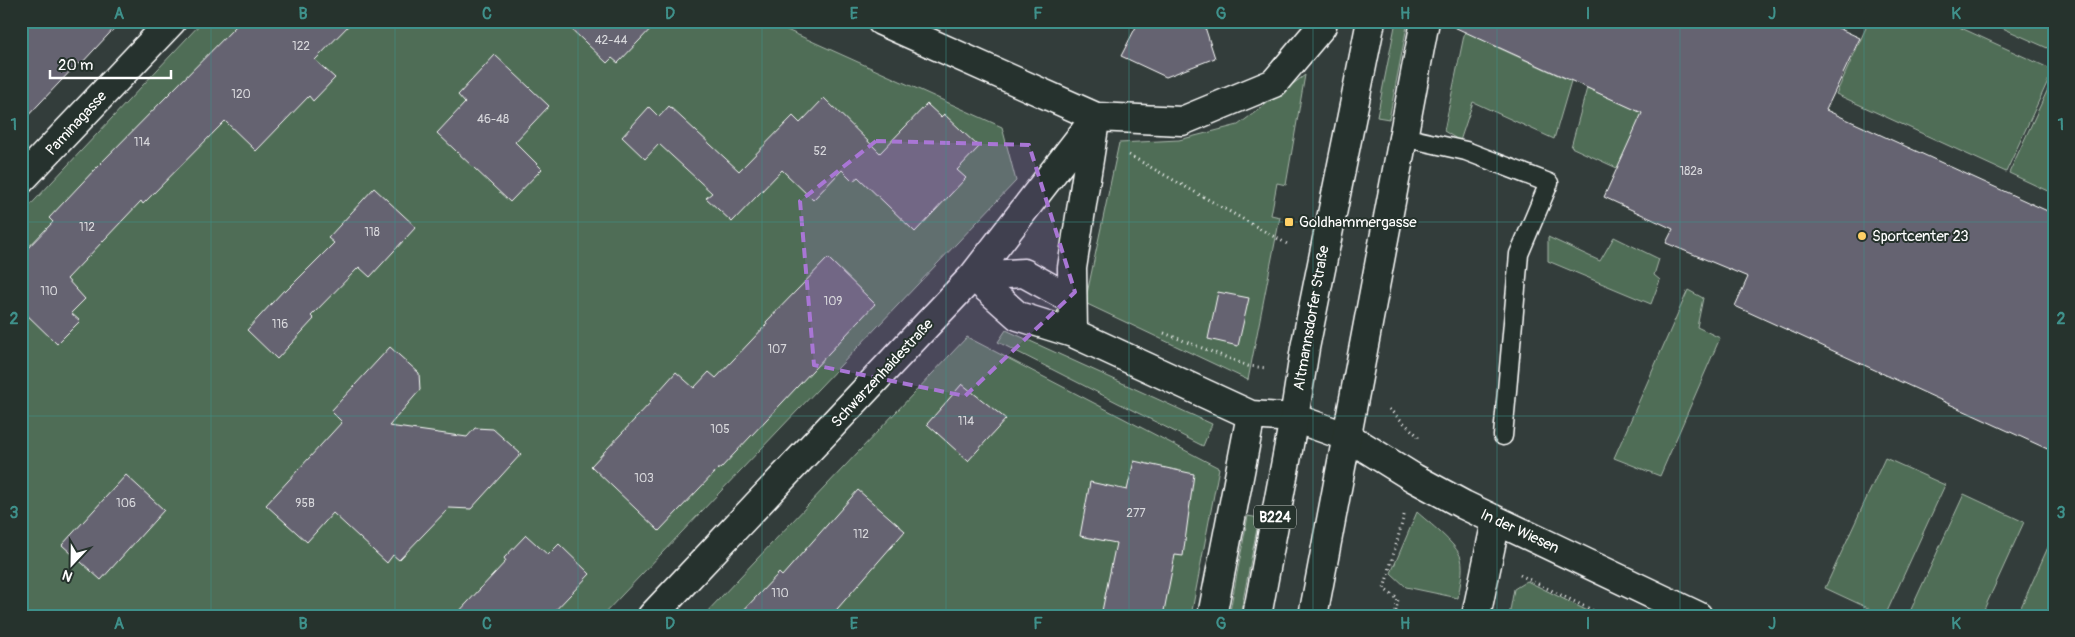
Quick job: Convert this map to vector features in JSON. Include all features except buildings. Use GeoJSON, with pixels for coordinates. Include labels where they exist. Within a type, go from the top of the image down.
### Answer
{"type":"FeatureCollection","features":[{"type":"Feature","properties":{"kind":"street","name":"Paminagasse"},"geometry":{"type":"LineString","coordinates":[[21,180],[172,21]]}},
{"type":"Feature","properties":{"kind":"street"},"geometry":{"type":"LineString","coordinates":[[882,21],[1096,117],[1182,121],[1274,83],[1322,26],[1323,21]]}},
{"type":"Feature","properties":{"kind":"street","name":"Altmannsdorfer Straße"},"geometry":{"type":"LineString","coordinates":[[1257,616],[1301,372],[1370,21]]}},
{"type":"Feature","properties":{"kind":"street"},"geometry":{"type":"LineString","coordinates":[[1313,616],[1425,21]]}},
{"type":"Feature","properties":{"kind":"street"},"geometry":{"type":"LineString","coordinates":[[1073,333],[1072,268],[1096,117]]}},
{"type":"Feature","properties":{"kind":"street","name":"Schwarzenhaidestraße"},"geometry":{"type":"LineString","coordinates":[[652,616],[973,276],[1096,117]]}},
{"type":"Feature","properties":{"kind":"street"},"geometry":{"type":"LineString","coordinates":[[973,276],[1024,273],[1071,299]]}},
{"type":"Feature","properties":{"kind":"street"},"geometry":{"type":"LineString","coordinates":[[973,276],[1018,316],[1073,333],[1251,416],[1294,418],[1348,436]]}},
{"type":"Feature","properties":{"kind":"street"},"geometry":{"type":"LineString","coordinates":[[1212,616],[1251,416]]}},
{"type":"Feature","properties":{"kind":"street","name":"In der Wiesen"},"geometry":{"type":"LineString","coordinates":[[1348,436],[1414,478],[1496,521],[1698,616]]}},
{"type":"Feature","properties":{"kind":"street"},"geometry":{"type":"LineString","coordinates":[[1476,616],[1496,521]]}},
{"type":"Feature","properties":{"kind":"lane"},"geometry":{"type":"LineString","coordinates":[[1403,137],[1466,151],[1549,183],[1519,254],[1502,436]]}},
{"type":"Feature","properties":{"kind":"path"},"geometry":{"type":"LineString","coordinates":[[1096,117],[1122,151],[1322,264]]}},
{"type":"Feature","properties":{"kind":"path"},"geometry":{"type":"LineString","coordinates":[[1156,330],[1248,366],[1301,372]]}},
{"type":"Feature","properties":{"kind":"path"},"geometry":{"type":"LineString","coordinates":[[1357,388],[1383,404],[1418,436],[1414,478],[1384,589],[1398,599],[1395,616]]}},
{"type":"Feature","properties":{"kind":"path"},"geometry":{"type":"LineString","coordinates":[[1514,571],[1604,616]]}},
{"type":"Feature","properties":{"kind":"highlighted area"},"geometry":{"type":"Polygon","coordinates":[[[876,141],[1029,145],[1075,292],[965,396],[814,365],[800,201],[876,141]]]}},
{"type":"Feature","properties":{"kind":"green space"},"geometry":{"type":"Polygon","coordinates":[[[203,21],[767,21],[1002,127],[1016,181],[602,616],[21,616],[21,215],[203,21]]]}},
{"type":"Feature","properties":{"kind":"green space"},"geometry":{"type":"Polygon","coordinates":[[[1396,21],[1408,21],[1389,119],[1377,117],[1396,21]]]}},
{"type":"Feature","properties":{"kind":"green space"},"geometry":{"type":"Polygon","coordinates":[[[1467,21],[1490,44],[1571,81],[1554,139],[1473,102],[1460,141],[1444,131],[1467,21]]]}},
{"type":"Feature","properties":{"kind":"green space"},"geometry":{"type":"Polygon","coordinates":[[[1869,21],[1946,21],[2053,70],[2006,172],[1836,94],[1869,21]]]}},
{"type":"Feature","properties":{"kind":"green space"},"geometry":{"type":"Polygon","coordinates":[[[1987,21],[2054,21],[2054,51],[1987,21]]]}},
{"type":"Feature","properties":{"kind":"green space"},"geometry":{"type":"Polygon","coordinates":[[[1305,75],[1286,185],[1277,183],[1271,215],[1280,217],[1248,380],[1085,303],[1119,143],[1179,140],[1238,125],[1305,75]]]}},
{"type":"Feature","properties":{"kind":"green space"},"geometry":{"type":"Polygon","coordinates":[[[2054,76],[2054,194],[2009,173],[2054,76]]]}},
{"type":"Feature","properties":{"kind":"green space"},"geometry":{"type":"Polygon","coordinates":[[[1587,88],[1667,124],[1641,179],[1571,147],[1587,88]]]}},
{"type":"Feature","properties":{"kind":"green space"},"geometry":{"type":"Polygon","coordinates":[[[1548,237],[1600,261],[1614,237],[1659,259],[1654,275],[1660,280],[1651,304],[1548,261],[1548,237]]]}},
{"type":"Feature","properties":{"kind":"green space"},"geometry":{"type":"Polygon","coordinates":[[[1688,290],[1703,298],[1697,327],[1720,338],[1660,476],[1614,458],[1688,290]]]}},
{"type":"Feature","properties":{"kind":"green space"},"geometry":{"type":"Polygon","coordinates":[[[1006,330],[1212,424],[1203,446],[998,342],[1006,330]]]}},
{"type":"Feature","properties":{"kind":"green space"},"geometry":{"type":"Polygon","coordinates":[[[967,337],[1219,468],[1191,616],[703,616],[967,337]]]}},
{"type":"Feature","properties":{"kind":"green space"},"geometry":{"type":"Polygon","coordinates":[[[1885,458],[1945,485],[1885,616],[1825,588],[1885,458]]]}},
{"type":"Feature","properties":{"kind":"green space"},"geometry":{"type":"Polygon","coordinates":[[[1964,494],[2024,522],[1981,616],[1908,616],[1964,494]]]}},
{"type":"Feature","properties":{"kind":"green space"},"geometry":{"type":"Polygon","coordinates":[[[1417,512],[1454,546],[1461,558],[1462,567],[1458,598],[1406,587],[1391,573],[1417,512]]]}},
{"type":"Feature","properties":{"kind":"green space"},"geometry":{"type":"Polygon","coordinates":[[[1248,516],[1259,518],[1240,616],[1229,616],[1248,516]]]}},
{"type":"Feature","properties":{"kind":"green space"},"geometry":{"type":"Polygon","coordinates":[[[2054,534],[2054,616],[2017,616],[2054,534]]]}},
{"type":"Feature","properties":{"kind":"green space"},"geometry":{"type":"Polygon","coordinates":[[[1527,581],[1598,616],[1509,616],[1514,589],[1527,581]]]}},
{"type":"Feature","properties":{"kind":"place","name":"Goldhammergasse"},"geometry":{"type":"Point","coordinates":[1289,222]}},
{"type":"Feature","properties":{"kind":"place","name":"Sportcenter 23"},"geometry":{"type":"Point","coordinates":[1862,236]}}]}
